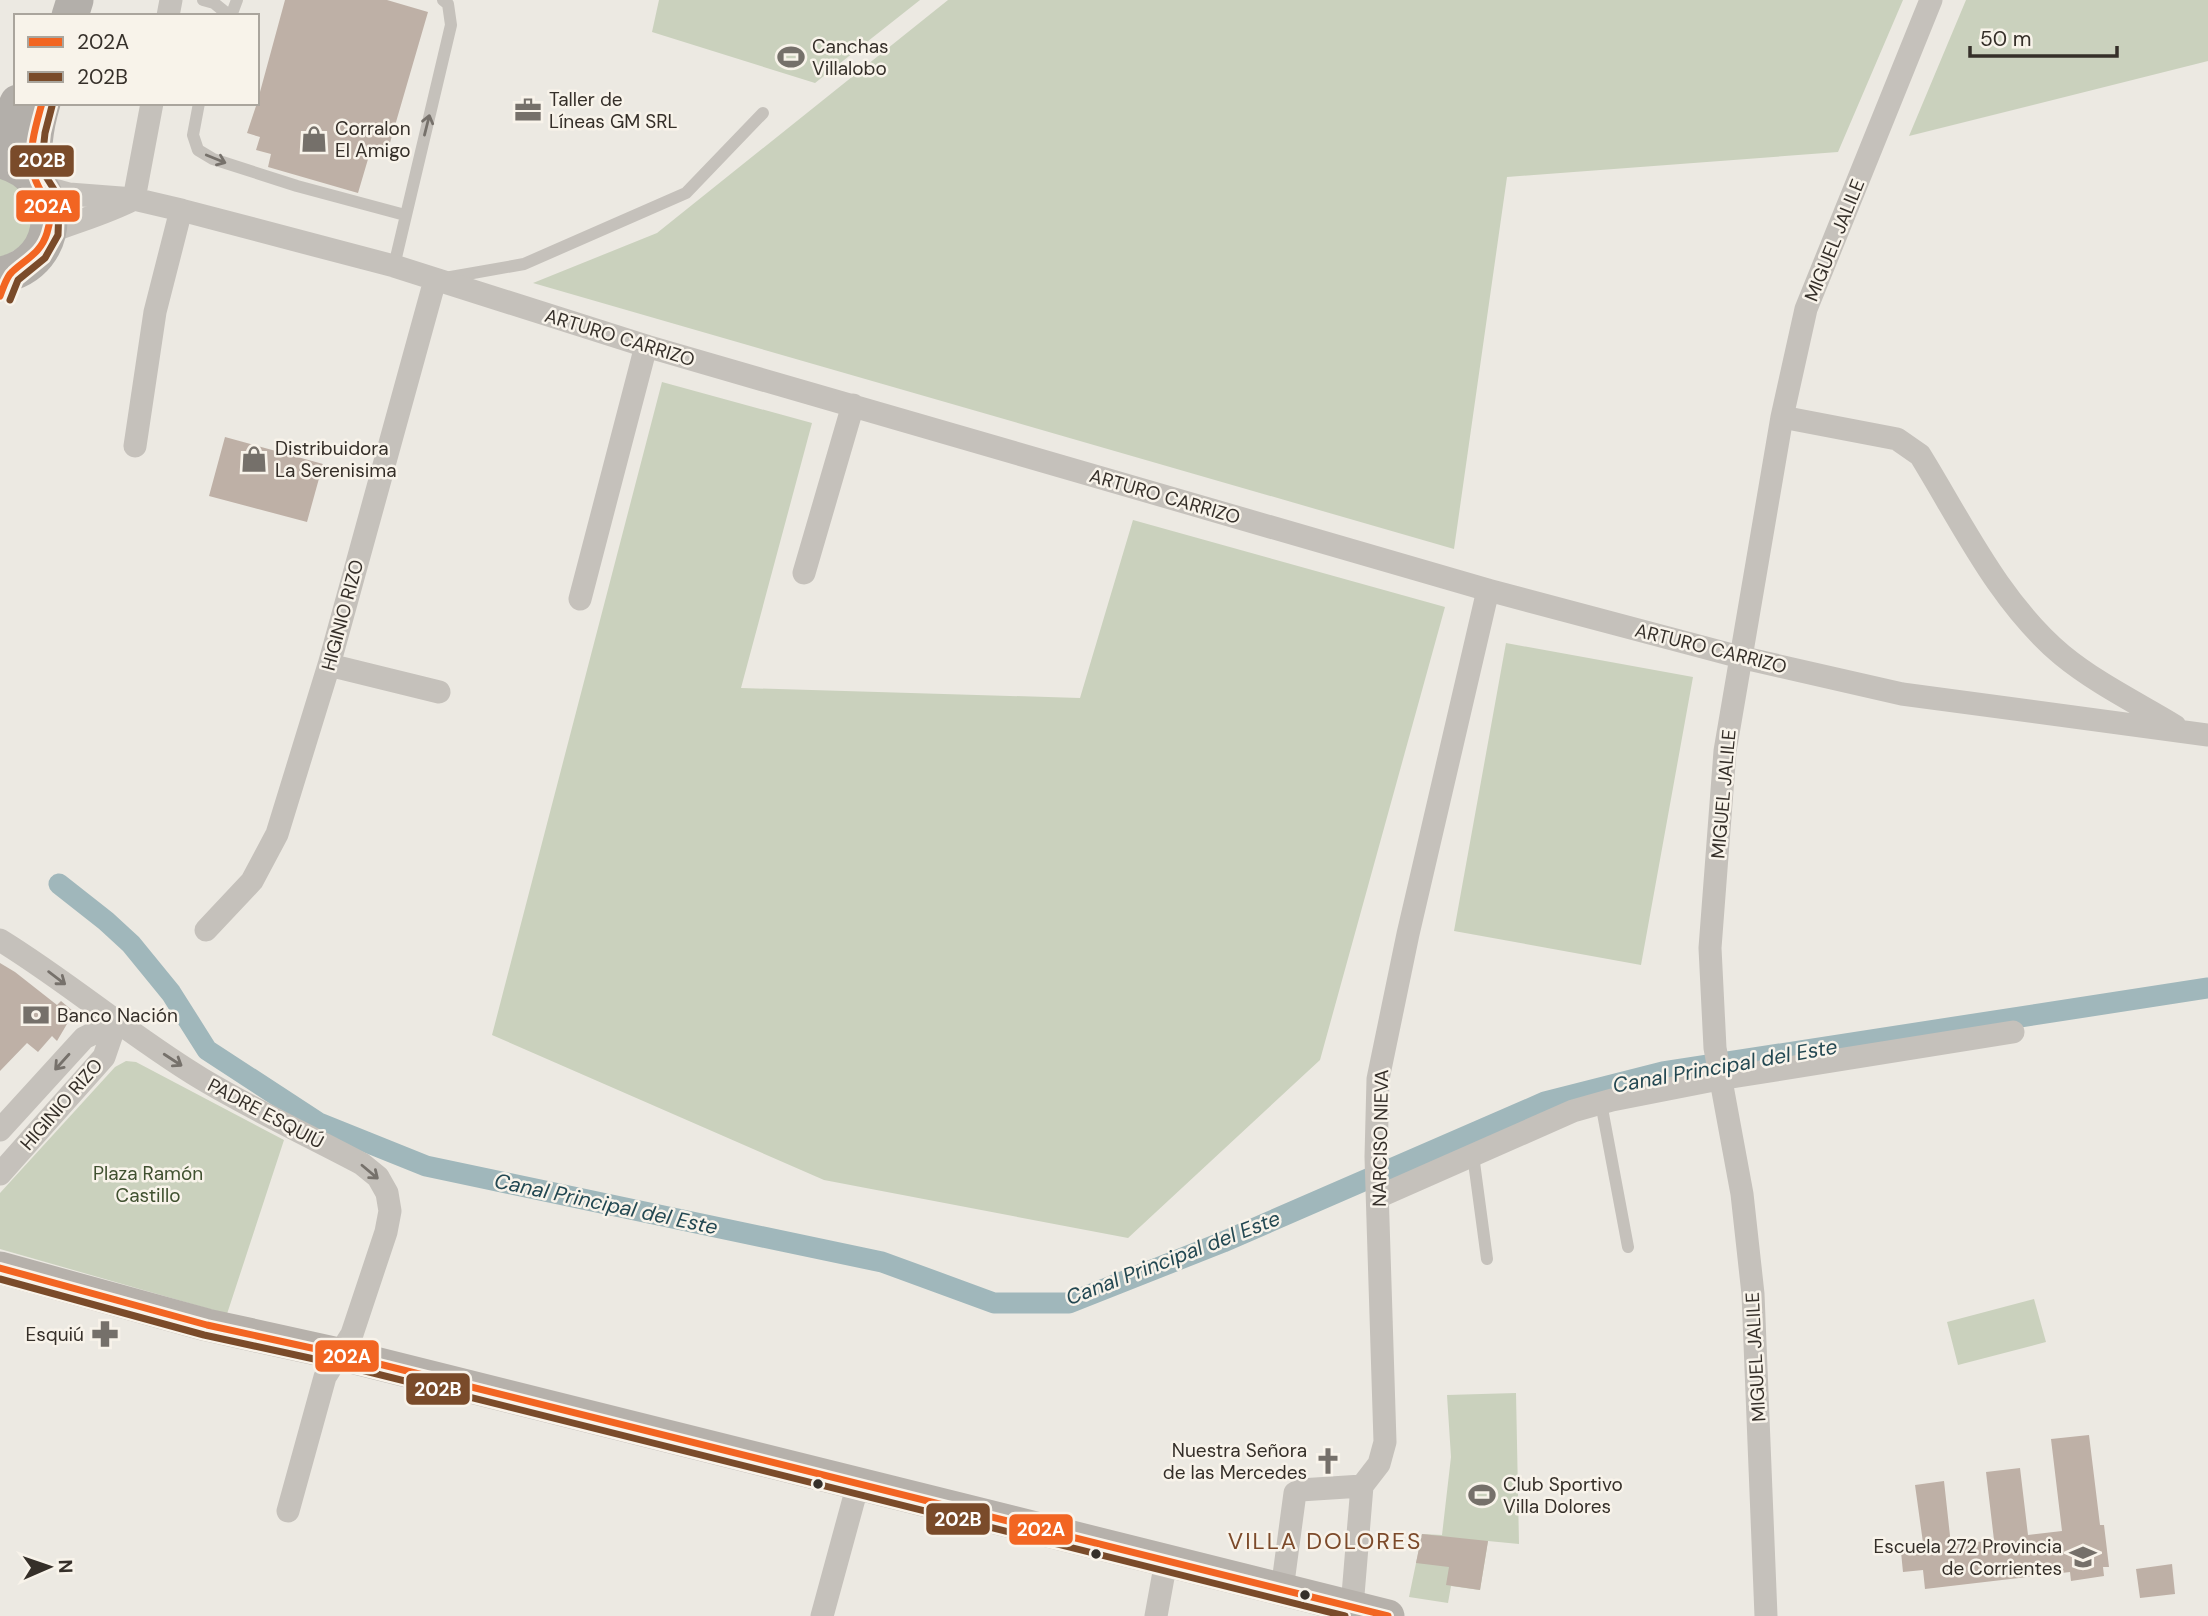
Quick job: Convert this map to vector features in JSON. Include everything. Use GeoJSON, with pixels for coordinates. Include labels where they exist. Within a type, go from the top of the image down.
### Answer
{"type":"FeatureCollection","features":[{"type":"Feature","properties":{"kind":"main road"},"geometry":{"type":"LineString","coordinates":[[0,143],[17,105]]}},
{"type":"Feature","properties":{"kind":"main road"},"geometry":{"type":"LineString","coordinates":[[3,282],[38,253],[47,233],[50,213],[47,199],[38,182],[32,151],[34,129],[41,105]]}},
{"type":"Feature","properties":{"kind":"main road"},"geometry":{"type":"LineString","coordinates":[[0,160],[20,166],[38,182]]}},
{"type":"Feature","properties":{"kind":"street","name":"MIGUEL JALILE"},"geometry":{"type":"LineString","coordinates":[[1766,1616],[1752,1294],[1742,1194],[1715,1048],[1710,948],[1725,751],[1782,417],[1806,309],[1931,0]]}},
{"type":"Feature","properties":{"kind":"street"},"geometry":{"type":"LineString","coordinates":[[47,233],[105,214],[134,199],[152,105]]}},
{"type":"Feature","properties":{"kind":"street","name":"ARTURO CARRIZO"},"geometry":{"type":"LineString","coordinates":[[38,182],[69,194],[134,199],[181,209],[394,266],[646,346],[1488,590],[1740,657],[1902,694],[2208,735]]}},
{"type":"Feature","properties":{"kind":"street"},"geometry":{"type":"LineString","coordinates":[[135,446],[155,312],[181,209]]}},
{"type":"Feature","properties":{"kind":"street","name":"HIGINIO RIZO"},"geometry":{"type":"LineString","coordinates":[[206,930],[252,881],[277,834],[328,665],[435,280]]}},
{"type":"Feature","properties":{"kind":"street"},"geometry":{"type":"LineString","coordinates":[[580,600],[646,346]]}},
{"type":"Feature","properties":{"kind":"street"},"geometry":{"type":"LineString","coordinates":[[804,573],[853,405]]}},
{"type":"Feature","properties":{"kind":"street"},"geometry":{"type":"LineString","coordinates":[[1782,417],[1897,439],[1920,454],[2018,612],[2062,654],[2105,684],[2184,731]]}},
{"type":"Feature","properties":{"kind":"street","name":"NARCISO NIEVA"},"geometry":{"type":"LineString","coordinates":[[1352,1607],[1362,1486],[1379,1464],[1385,1442],[1376,1157],[1378,1079],[1408,933],[1488,590]]}},
{"type":"Feature","properties":{"kind":"street"},"geometry":{"type":"LineString","coordinates":[[328,665],[439,692]]}},
{"type":"Feature","properties":{"kind":"street","name":"PADRE ESQUIÚ"},"geometry":{"type":"LineString","coordinates":[[0,940],[38,964],[116,1022],[203,1079],[362,1164],[378,1177],[387,1193],[390,1212],[386,1232],[352,1334],[325,1377],[288,1511]]}},
{"type":"Feature","properties":{"kind":"street","name":"HIGINIO RIZO"},"geometry":{"type":"LineString","coordinates":[[0,1130],[84,1038],[116,1022]]}},
{"type":"Feature","properties":{"kind":"street","name":"HIGINIO RIZO"},"geometry":{"type":"LineString","coordinates":[[0,1174],[104,1057],[116,1022]]}},
{"type":"Feature","properties":{"kind":"street"},"geometry":{"type":"LineString","coordinates":[[1378,1197],[1573,1111],[1601,1103],[1719,1079],[2013,1032]]}},
{"type":"Feature","properties":{"kind":"street"},"geometry":{"type":"LineString","coordinates":[[0,1268],[207,1325],[339,1354],[1388,1616]]}},
{"type":"Feature","properties":{"kind":"street"},"geometry":{"type":"LineString","coordinates":[[822,1616],[858,1483]]}},
{"type":"Feature","properties":{"kind":"street"},"geometry":{"type":"LineString","coordinates":[[1282,1590],[1295,1493],[1300,1490],[1362,1486]]}},
{"type":"Feature","properties":{"kind":"street"},"geometry":{"type":"LineString","coordinates":[[1156,1616],[1167,1560]]}},
{"type":"Feature","properties":{"kind":"lane"},"geometry":{"type":"LineString","coordinates":[[203,0],[214,3],[228,14]]}},
{"type":"Feature","properties":{"kind":"lane"},"geometry":{"type":"LineString","coordinates":[[394,266],[451,25],[448,4],[443,0]]}},
{"type":"Feature","properties":{"kind":"lane"},"geometry":{"type":"LineString","coordinates":[[199,105],[193,135],[198,150],[213,159],[298,187],[405,215]]}},
{"type":"Feature","properties":{"kind":"lane"},"geometry":{"type":"LineString","coordinates":[[435,280],[524,264],[686,193],[762,113]]}},
{"type":"Feature","properties":{"kind":"lane"},"geometry":{"type":"LineString","coordinates":[[1601,1103],[1628,1247]]}},
{"type":"Feature","properties":{"kind":"lane"},"geometry":{"type":"LineString","coordinates":[[1474,1155],[1486,1259]]}},
{"type":"Feature","properties":{"kind":"green space","name":"Canchas Villalobo"},"geometry":{"type":"Polygon","coordinates":[[[659,0],[920,0],[815,83],[652,32],[659,0]]]}},
{"type":"Feature","properties":{"kind":"green space"},"geometry":{"type":"Polygon","coordinates":[[[948,0],[1903,0],[1838,152],[1507,177],[1454,549],[533,283],[657,233],[948,0]]]}},
{"type":"Feature","properties":{"kind":"green space"},"geometry":{"type":"Polygon","coordinates":[[[1966,0],[2208,0],[2208,61],[1909,136],[1966,0]]]}},
{"type":"Feature","properties":{"kind":"green space"},"geometry":{"type":"Polygon","coordinates":[[[0,175],[25,190],[34,216],[26,243],[0,259],[0,175]]]}},
{"type":"Feature","properties":{"kind":"green space"},"geometry":{"type":"Polygon","coordinates":[[[662,382],[812,423],[741,688],[1080,698],[1133,520],[1445,607],[1320,1060],[1128,1238],[824,1180],[492,1035],[662,382]]]}},
{"type":"Feature","properties":{"kind":"green space"},"geometry":{"type":"Polygon","coordinates":[[[1506,643],[1693,677],[1641,965],[1454,931],[1506,643]]]}},
{"type":"Feature","properties":{"kind":"green space","name":"Plaza Ramón Castillo"},"geometry":{"type":"Polygon","coordinates":[[[126,1061],[136,1062],[284,1140],[227,1314],[0,1249],[0,1193],[115,1067],[126,1061]]]}},
{"type":"Feature","properties":{"kind":"green space"},"geometry":{"type":"Polygon","coordinates":[[[2034,1299],[2046,1342],[1958,1365],[1947,1322],[2034,1299]]]}},
{"type":"Feature","properties":{"kind":"green space","name":"Club Sportivo Villa Dolores"},"geometry":{"type":"Polygon","coordinates":[[[1516,1393],[1519,1544],[1488,1541],[1480,1590],[1451,1586],[1448,1603],[1409,1597],[1422,1534],[1442,1535],[1451,1457],[1447,1395],[1516,1393]]]}},
{"type":"Feature","properties":{"kind":"building"},"geometry":{"type":"Polygon","coordinates":[[[285,0],[387,0],[428,12],[387,153],[371,149],[358,193],[268,167],[271,154],[256,150],[260,137],[247,133],[256,105],[259,105],[259,96],[285,0]]]}},
{"type":"Feature","properties":{"kind":"building"},"geometry":{"type":"Polygon","coordinates":[[[225,437],[323,464],[307,522],[209,496],[225,437]]]}},
{"type":"Feature","properties":{"kind":"building","name":"Banco Nación"},"geometry":{"type":"Polygon","coordinates":[[[0,963],[57,1005],[61,1001],[74,1012],[57,1041],[52,1036],[38,1052],[27,1043],[0,1071],[0,963]]]}},
{"type":"Feature","properties":{"kind":"building"},"geometry":{"type":"Polygon","coordinates":[[[2089,1435],[2100,1525],[2104,1525],[2109,1567],[2103,1567],[2104,1576],[2071,1581],[2070,1572],[1925,1589],[1923,1570],[1903,1572],[1901,1552],[1924,1550],[1915,1485],[1944,1481],[1951,1545],[1994,1540],[1986,1472],[2020,1468],[2028,1535],[2062,1531],[2051,1439],[2089,1435]]]}},
{"type":"Feature","properties":{"kind":"building"},"geometry":{"type":"Polygon","coordinates":[[[1422,1534],[1488,1541],[1480,1590],[1446,1585],[1449,1567],[1416,1563],[1422,1534]]]}},
{"type":"Feature","properties":{"kind":"building"},"geometry":{"type":"Polygon","coordinates":[[[2172,1564],[2175,1594],[2140,1598],[2136,1569],[2172,1564]]]}},
{"type":"Feature","properties":{"kind":"waterway","name":"Canal Principal del Este"},"geometry":{"type":"LineString","coordinates":[[59,884],[131,944],[171,993],[207,1050],[319,1123],[426,1166],[882,1262],[994,1303],[1069,1303],[1223,1242],[1545,1102],[1663,1072],[2208,988]]}},
{"type":"Feature","properties":{"kind":"transit line","name":"202A"},"geometry":{"type":"LineString","coordinates":[[0,296],[10,274],[41,246],[47,233],[50,214],[35,180],[31,155],[41,105]]}},
{"type":"Feature","properties":{"kind":"transit line","name":"202B"},"geometry":{"type":"LineString","coordinates":[[10,300],[18,280],[45,258],[58,235],[59,208],[42,161],[52,106]]}},
{"type":"Feature","properties":{"kind":"transit line","name":"202A"},"geometry":{"type":"LineString","coordinates":[[0,1268],[207,1325],[339,1354],[1388,1616]]}},
{"type":"Feature","properties":{"kind":"transit line","name":"202B"},"geometry":{"type":"LineString","coordinates":[[0,1279],[204,1335],[337,1364],[1345,1616]]}},
{"type":"Feature","properties":{"kind":"place","name":"Canchas Villalobo"},"geometry":{"type":"Point","coordinates":[791,57]}},
{"type":"Feature","properties":{"kind":"place","name":"Taller de Líneas GM SRL"},"geometry":{"type":"Point","coordinates":[528,110]}},
{"type":"Feature","properties":{"kind":"place","name":"Corralon El Amigo"},"geometry":{"type":"Point","coordinates":[314,139]}},
{"type":"Feature","properties":{"kind":"place","name":"Distribuidora La Serenisima"},"geometry":{"type":"Point","coordinates":[254,459]}},
{"type":"Feature","properties":{"kind":"place","name":"Banco Nación"},"geometry":{"type":"Point","coordinates":[36,1015]}},
{"type":"Feature","properties":{"kind":"place","name":"Esquiú"},"geometry":{"type":"Point","coordinates":[105,1334]}},
{"type":"Feature","properties":{"kind":"place","name":"Nuestra Señora de las Mercedes"},"geometry":{"type":"Point","coordinates":[1328,1461]}},
{"type":"Feature","properties":{"kind":"place","name":"Club Sportivo Villa Dolores"},"geometry":{"type":"Point","coordinates":[1482,1495]}},
{"type":"Feature","properties":{"kind":"place","name":"Escuela 272 Provincia de Corrientes"},"geometry":{"type":"Point","coordinates":[2083,1557]}},
{"type":"Feature","properties":{"kind":"district","name":"VILLA DOLORES"},"geometry":{"type":"Point","coordinates":[1325,1541]}}]}
